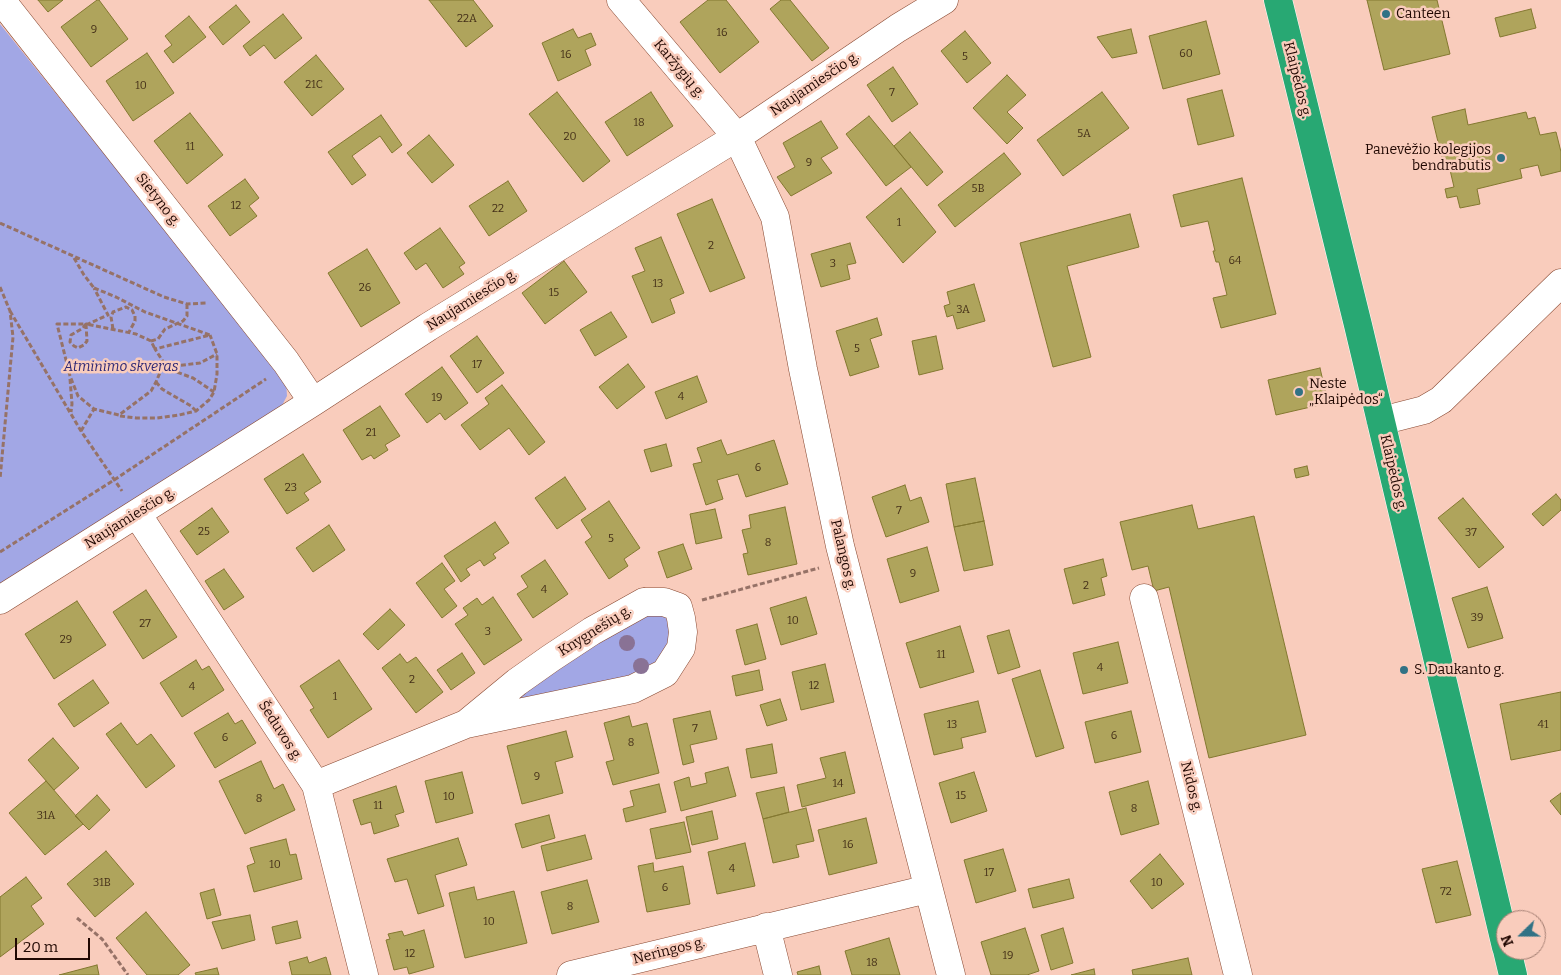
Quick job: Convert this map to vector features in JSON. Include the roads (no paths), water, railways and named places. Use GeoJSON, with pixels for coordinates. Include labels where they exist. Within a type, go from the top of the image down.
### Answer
{"type":"FeatureCollection","features":[{"type":"Feature","properties":{"kind":"highway","name":"Klaipėdos g."},"geometry":{"type":"LineString","coordinates":[[1278,0],[1381,421],[1497,910]]}},
{"type":"Feature","properties":{"kind":"highway","name":"Klaipėdos g."},"geometry":{"type":"LineString","coordinates":[[1509,960],[1512,975]]}},
{"type":"Feature","properties":{"kind":"street","name":"Sietyno g."},"geometry":{"type":"LineString","coordinates":[[1,0],[245,309],[286,362],[313,402]]}},
{"type":"Feature","properties":{"kind":"street","name":"Karžygių g."},"geometry":{"type":"LineString","coordinates":[[621,0],[737,137]]}},
{"type":"Feature","properties":{"kind":"street","name":"Naujamiesčio g."},"geometry":{"type":"LineString","coordinates":[[0,600],[313,402],[428,326],[737,137],[898,28],[944,0]]}},
{"type":"Feature","properties":{"kind":"street","name":"Palangos g."},"geometry":{"type":"LineString","coordinates":[[737,137],[775,217],[803,369],[840,546],[951,975]]}},
{"type":"Feature","properties":{"kind":"street"},"geometry":{"type":"LineString","coordinates":[[1381,421],[1424,410],[1441,400],[1561,283]]}},
{"type":"Feature","properties":{"kind":"street","name":"Šeduvos g."},"geometry":{"type":"LineString","coordinates":[[137,514],[316,785],[364,975]]}},
{"type":"Feature","properties":{"kind":"street","name":"Nidos g."},"geometry":{"type":"LineString","coordinates":[[1144,598],[1238,975]]}},
{"type":"Feature","properties":{"kind":"street","name":"Knygnešių g."},"geometry":{"type":"LineString","coordinates":[[316,785],[466,724],[633,689],[664,673],[680,648],[684,632],[678,607],[664,602],[644,602],[624,612],[592,631],[517,682],[466,724]]}},
{"type":"Feature","properties":{"kind":"street","name":"Neringos g."},"geometry":{"type":"LineString","coordinates":[[571,975],[928,889]]}},
{"type":"Feature","properties":{"kind":"street"},"geometry":{"type":"LineString","coordinates":[[766,927],[778,975]]}},
{"type":"Feature","properties":{"kind":"place","name":"Canteen"},"geometry":{"type":"Point","coordinates":[1386,14]}},
{"type":"Feature","properties":{"kind":"place","name":"Panevėžio kolegijos bendrabutis"},"geometry":{"type":"Point","coordinates":[1501,158]}},
{"type":"Feature","properties":{"kind":"place","name":"Neste „Klaipėdos“"},"geometry":{"type":"Point","coordinates":[1299,392]}},
{"type":"Feature","properties":{"kind":"place","name":"S. Daukanto g."},"geometry":{"type":"Point","coordinates":[1404,670]}},
{"type":"Feature","properties":{"kind":"park label","name":"Atminimo skveras"},"geometry":{"type":"Point","coordinates":[121,367]}}]}
